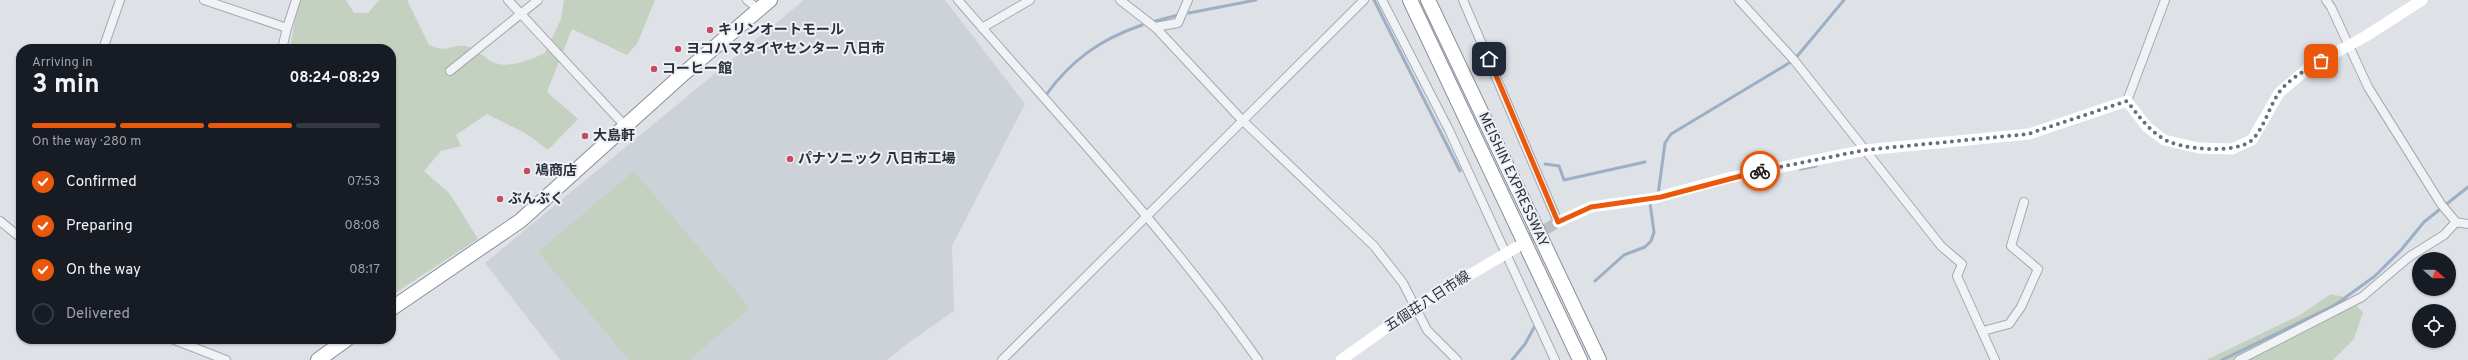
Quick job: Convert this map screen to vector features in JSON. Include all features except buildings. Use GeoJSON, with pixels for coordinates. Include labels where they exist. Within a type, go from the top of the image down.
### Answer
{"type":"FeatureCollection","features":[{"type":"Feature","properties":{"kind":"highway"},"geometry":{"type":"LineString","coordinates":[[396,306],[520,220],[770,0]]}},
{"type":"Feature","properties":{"kind":"highway","name":"MEISHIN EXPRESSWAY"},"geometry":{"type":"LineString","coordinates":[[1410,0],[1580,360]]}},
{"type":"Feature","properties":{"kind":"highway","name":"MEISHIN EXPRESSWAY"},"geometry":{"type":"LineString","coordinates":[[1428,0],[1599,360]]}},
{"type":"Feature","properties":{"kind":"highway"},"geometry":{"type":"LineString","coordinates":[[318,360],[340,344]]}},
{"type":"Feature","properties":{"kind":"main road"},"geometry":{"type":"LineString","coordinates":[[1558,222],[1591,207],[1658,197],[1728,178],[1865,150],[2028,134],[2127,101],[2147,127],[2164,140],[2199,148],[2232,149],[2252,140],[2279,92],[2308,68],[2348,46],[2422,0]]}},
{"type":"Feature","properties":{"kind":"main road","name":"五個荘八日市線"},"geometry":{"type":"LineString","coordinates":[[1341,360],[1417,306],[1517,247]]}},
{"type":"Feature","properties":{"kind":"street"},"geometry":{"type":"LineString","coordinates":[[105,44],[120,0]]}},
{"type":"Feature","properties":{"kind":"street"},"geometry":{"type":"LineString","coordinates":[[204,0],[287,28]]}},
{"type":"Feature","properties":{"kind":"street"},"geometry":{"type":"LineString","coordinates":[[283,44],[296,0]]}},
{"type":"Feature","properties":{"kind":"street"},"geometry":{"type":"LineString","coordinates":[[508,0],[626,127]]}},
{"type":"Feature","properties":{"kind":"street"},"geometry":{"type":"LineString","coordinates":[[450,71],[522,15],[538,0]]}},
{"type":"Feature","properties":{"kind":"street"},"geometry":{"type":"LineString","coordinates":[[747,0],[758,9]]}},
{"type":"Feature","properties":{"kind":"street"},"geometry":{"type":"LineString","coordinates":[[958,0],[1146,216],[1214,298],[1258,360]]}},
{"type":"Feature","properties":{"kind":"street"},"geometry":{"type":"LineString","coordinates":[[982,28],[1030,0]]}},
{"type":"Feature","properties":{"kind":"street"},"geometry":{"type":"LineString","coordinates":[[1120,0],[1155,27],[1242,120],[1374,246],[1403,283],[1417,306],[1427,330],[1456,360]]}},
{"type":"Feature","properties":{"kind":"street"},"geometry":{"type":"LineString","coordinates":[[1155,27],[1178,23],[1188,0]]}},
{"type":"Feature","properties":{"kind":"street"},"geometry":{"type":"LineString","coordinates":[[1002,360],[1364,0]]}},
{"type":"Feature","properties":{"kind":"street"},"geometry":{"type":"LineString","coordinates":[[1382,0],[1449,130],[1555,360]]}},
{"type":"Feature","properties":{"kind":"street"},"geometry":{"type":"LineString","coordinates":[[1463,0],[1558,222]]}},
{"type":"Feature","properties":{"kind":"street"},"geometry":{"type":"LineString","coordinates":[[1739,0],[1794,60],[1941,246],[1962,264],[1957,276],[1995,360]]}},
{"type":"Feature","properties":{"kind":"street"},"geometry":{"type":"LineString","coordinates":[[2127,101],[2165,0]]}},
{"type":"Feature","properties":{"kind":"street"},"geometry":{"type":"LineString","coordinates":[[2326,0],[2339,22],[2348,46],[2368,87],[2441,204],[2456,222],[2468,224]]}},
{"type":"Feature","properties":{"kind":"street"},"geometry":{"type":"LineString","coordinates":[[1983,331],[2009,324],[2021,307],[2038,269],[2011,246],[2024,202]]}},
{"type":"Feature","properties":{"kind":"street"},"geometry":{"type":"LineString","coordinates":[[0,221],[16,234]]}},
{"type":"Feature","properties":{"kind":"street"},"geometry":{"type":"LineString","coordinates":[[2238,360],[2362,297],[2409,257],[2444,235],[2456,222]]}},
{"type":"Feature","properties":{"kind":"street"},"geometry":{"type":"LineString","coordinates":[[193,344],[226,360]]}},
{"type":"Feature","properties":{"kind":"shaded area"},"geometry":{"type":"Polygon","coordinates":[[[804,0],[945,0],[1025,104],[952,246],[954,311],[904,346],[887,360],[560,360],[485,263],[804,0]]]}},
{"type":"Feature","properties":{"kind":"green space"},"geometry":{"type":"Polygon","coordinates":[[[298,0],[346,0],[354,13],[368,13],[379,0],[407,0],[429,45],[441,49],[455,46],[465,46],[472,48],[489,60],[503,65],[532,59],[545,53],[561,19],[564,0],[655,0],[637,44],[627,55],[572,29],[547,92],[578,119],[548,150],[527,134],[487,114],[456,135],[461,146],[441,151],[424,171],[450,194],[478,239],[396,292],[396,44],[291,44],[298,0]]]}},
{"type":"Feature","properties":{"kind":"green space"},"geometry":{"type":"Polygon","coordinates":[[[634,171],[750,308],[689,360],[629,360],[538,252],[634,171]]]}},
{"type":"Feature","properties":{"kind":"green space"},"geometry":{"type":"Polygon","coordinates":[[[2331,294],[2348,298],[2363,312],[2354,339],[2333,360],[2206,360],[2300,315],[2331,294]]]}},
{"type":"Feature","properties":{"kind":"waterway"},"geometry":{"type":"LineString","coordinates":[[1189,13],[1256,0]]}},
{"type":"Feature","properties":{"kind":"waterway"},"geometry":{"type":"LineString","coordinates":[[1374,0],[1460,171]]}},
{"type":"Feature","properties":{"kind":"waterway"},"geometry":{"type":"LineString","coordinates":[[1658,195],[1665,143],[1671,134],[1794,60],[1844,0]]}},
{"type":"Feature","properties":{"kind":"waterway"},"geometry":{"type":"LineString","coordinates":[[1152,22],[1178,15]]}},
{"type":"Feature","properties":{"kind":"waterway"},"geometry":{"type":"LineString","coordinates":[[1046,95],[1066,71],[1088,52],[1113,37],[1142,25]]}},
{"type":"Feature","properties":{"kind":"waterway"},"geometry":{"type":"LineString","coordinates":[[1545,164],[1559,166],[1564,180],[1645,162]]}},
{"type":"Feature","properties":{"kind":"waterway"},"geometry":{"type":"LineString","coordinates":[[1800,169],[1816,166]]}},
{"type":"Feature","properties":{"kind":"waterway"},"geometry":{"type":"LineString","coordinates":[[2222,360],[2335,305],[2375,276],[2401,250],[2424,222],[2468,187]]}},
{"type":"Feature","properties":{"kind":"waterway"},"geometry":{"type":"LineString","coordinates":[[1595,281],[1624,255],[1645,247],[1651,241],[1654,232],[1650,203]]}},
{"type":"Feature","properties":{"kind":"waterway"},"geometry":{"type":"LineString","coordinates":[[1512,360],[1525,344],[1536,324]]}},
{"type":"Feature","properties":{"kind":"tunnel"},"geometry":{"type":"LineString","coordinates":[[1517,246],[1558,222]]}},
{"type":"Feature","properties":{"kind":"way so far"},"geometry":{"type":"LineString","coordinates":[[1760,171],[1865,150],[2028,134],[2127,101],[2147,127],[2164,140],[2199,148],[2232,149],[2252,140],[2279,92],[2308,68],[2321,61]]}},
{"type":"Feature","properties":{"kind":"place","name":"キリンオートモール"},"geometry":{"type":"Point","coordinates":[710,30]}},
{"type":"Feature","properties":{"kind":"place","name":"ヨコハマタイヤセンター 八日市"},"geometry":{"type":"Point","coordinates":[678,49]}},
{"type":"Feature","properties":{"kind":"place","name":"コーヒー館"},"geometry":{"type":"Point","coordinates":[654,69]}},
{"type":"Feature","properties":{"kind":"place","name":"大島軒"},"geometry":{"type":"Point","coordinates":[585,136]}},
{"type":"Feature","properties":{"kind":"place","name":"パナソニック 八日市工場"},"geometry":{"type":"Point","coordinates":[790,159]}},
{"type":"Feature","properties":{"kind":"place","name":"鳰商店"},"geometry":{"type":"Point","coordinates":[527,171]}},
{"type":"Feature","properties":{"kind":"place","name":"ぶんぶく"},"geometry":{"type":"Point","coordinates":[500,199]}},
{"type":"Feature","properties":{"kind":"route"},"geometry":{"type":"LineString","coordinates":[[1489,59],[1558,222],[1591,207],[1661,197],[1728,178],[1760,171]]}}]}
